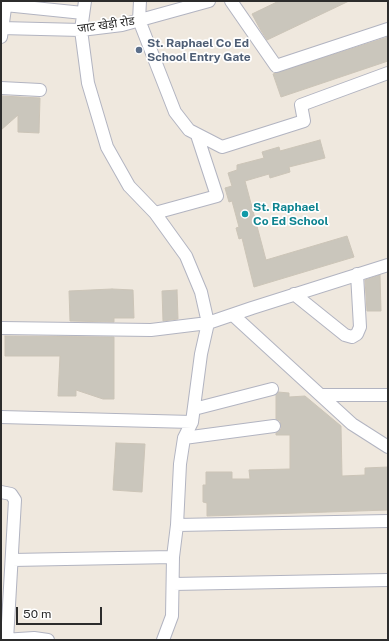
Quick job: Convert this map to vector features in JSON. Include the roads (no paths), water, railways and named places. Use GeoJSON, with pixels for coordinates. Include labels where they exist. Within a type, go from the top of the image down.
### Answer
{"type":"FeatureCollection","features":[{"type":"Feature","properties":{"kind":"street"},"geometry":{"type":"LineString","coordinates":[[85,1],[82,30],[88,83],[108,148],[129,186],[155,213],[186,256],[201,292],[208,324],[192,422],[184,438],[180,464],[177,525],[173,557],[172,616],[162,640]]}},
{"type":"Feature","properties":{"kind":"street"},"geometry":{"type":"LineString","coordinates":[[140,1],[139,20],[174,112],[189,130],[222,147],[304,121],[301,104],[388,73]]}},
{"type":"Feature","properties":{"kind":"street","name":"जाट खेड़ी रोड"},"geometry":{"type":"LineString","coordinates":[[1,31],[82,30],[122,25],[210,1]]}},
{"type":"Feature","properties":{"kind":"street"},"geometry":{"type":"LineString","coordinates":[[231,1],[276,66],[388,29]]}},
{"type":"Feature","properties":{"kind":"street"},"geometry":{"type":"LineString","coordinates":[[1,31],[6,3],[83,13]]}},
{"type":"Feature","properties":{"kind":"street"},"geometry":{"type":"LineString","coordinates":[[1,88],[40,90]]}},
{"type":"Feature","properties":{"kind":"street"},"geometry":{"type":"LineString","coordinates":[[155,213],[217,196],[197,134]]}},
{"type":"Feature","properties":{"kind":"street"},"geometry":{"type":"LineString","coordinates":[[1,328],[151,330],[208,324],[294,294],[388,265]]}},
{"type":"Feature","properties":{"kind":"street"},"geometry":{"type":"LineString","coordinates":[[294,294],[345,335],[352,336],[357,334],[360,328],[357,274]]}},
{"type":"Feature","properties":{"kind":"street"},"geometry":{"type":"LineString","coordinates":[[233,315],[352,424],[388,447]]}},
{"type":"Feature","properties":{"kind":"street"},"geometry":{"type":"LineString","coordinates":[[194,409],[272,389]]}},
{"type":"Feature","properties":{"kind":"street"},"geometry":{"type":"LineString","coordinates":[[321,395],[388,395]]}},
{"type":"Feature","properties":{"kind":"street"},"geometry":{"type":"LineString","coordinates":[[1,417],[192,422]]}},
{"type":"Feature","properties":{"kind":"street"},"geometry":{"type":"LineString","coordinates":[[184,438],[274,426]]}},
{"type":"Feature","properties":{"kind":"street"},"geometry":{"type":"LineString","coordinates":[[1,492],[11,494],[15,500],[7,640]]}},
{"type":"Feature","properties":{"kind":"street"},"geometry":{"type":"LineString","coordinates":[[177,525],[388,520]]}},
{"type":"Feature","properties":{"kind":"street"},"geometry":{"type":"LineString","coordinates":[[12,560],[173,557]]}},
{"type":"Feature","properties":{"kind":"street"},"geometry":{"type":"LineString","coordinates":[[173,584],[388,580]]}},
{"type":"Feature","properties":{"kind":"street"},"geometry":{"type":"LineString","coordinates":[[3,640],[34,638],[48,640]]}},
{"type":"Feature","properties":{"kind":"place","name":"St. Raphael Co Ed School Entry Gate"},"geometry":{"type":"Point","coordinates":[139,50]}},
{"type":"Feature","properties":{"kind":"place","name":"St. Raphael Co Ed School"},"geometry":{"type":"Point","coordinates":[245,214]}}]}
